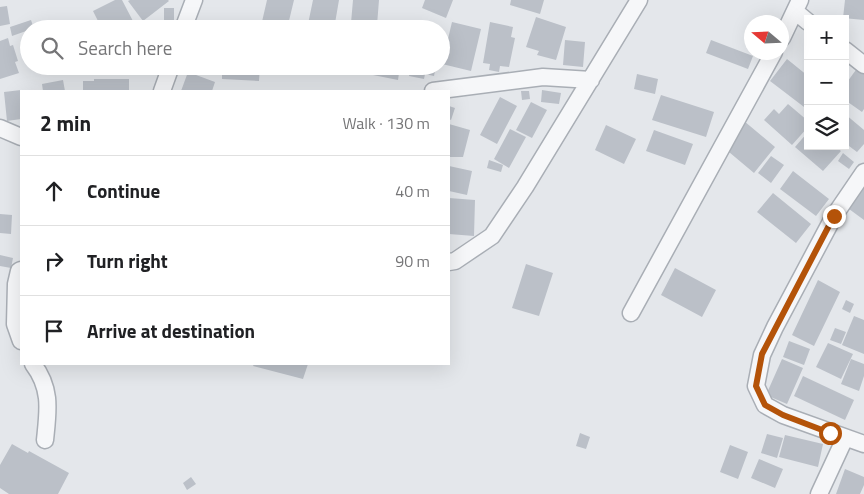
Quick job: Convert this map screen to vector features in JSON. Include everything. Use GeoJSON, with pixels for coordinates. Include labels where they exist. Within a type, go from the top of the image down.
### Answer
{"type":"FeatureCollection","features":[{"type":"Feature","properties":{"kind":"street"},"geometry":{"type":"LineString","coordinates":[[187,20],[194,0]]}},
{"type":"Feature","properties":{"kind":"street"},"geometry":{"type":"LineString","coordinates":[[450,262],[455,261],[492,236],[525,187],[638,0]]}},
{"type":"Feature","properties":{"kind":"street"},"geometry":{"type":"LineString","coordinates":[[789,28],[801,11]]}},
{"type":"Feature","properties":{"kind":"street"},"geometry":{"type":"LineString","coordinates":[[849,53],[864,65]]}},
{"type":"Feature","properties":{"kind":"street"},"geometry":{"type":"LineString","coordinates":[[631,313],[770,60]]}},
{"type":"Feature","properties":{"kind":"street"},"geometry":{"type":"LineString","coordinates":[[162,90],[168,75]]}},
{"type":"Feature","properties":{"kind":"street"},"geometry":{"type":"LineString","coordinates":[[441,90],[543,78],[591,80]]}},
{"type":"Feature","properties":{"kind":"street"},"geometry":{"type":"LineString","coordinates":[[0,128],[20,137]]}},
{"type":"Feature","properties":{"kind":"street"},"geometry":{"type":"LineString","coordinates":[[864,172],[834,216],[762,354],[756,386],[765,405],[783,415],[864,444]]}},
{"type":"Feature","properties":{"kind":"street"},"geometry":{"type":"LineString","coordinates":[[20,270],[16,284],[15,324],[20,338]]}},
{"type":"Feature","properties":{"kind":"street"},"geometry":{"type":"LineString","coordinates":[[34,365],[45,385],[49,406],[45,440]]}},
{"type":"Feature","properties":{"kind":"street"},"geometry":{"type":"LineString","coordinates":[[820,494],[845,438]]}},
{"type":"Feature","properties":{"kind":"building"},"geometry":{"type":"Polygon","coordinates":[[[115,0],[122,0],[132,20],[98,20],[93,11],[115,0]]]}},
{"type":"Feature","properties":{"kind":"building"},"geometry":{"type":"Polygon","coordinates":[[[168,0],[169,1],[142,20],[128,1],[168,0]]]}},
{"type":"Feature","properties":{"kind":"building"},"geometry":{"type":"Polygon","coordinates":[[[267,0],[294,0],[289,20],[262,20],[267,0]]]}},
{"type":"Feature","properties":{"kind":"building"},"geometry":{"type":"Polygon","coordinates":[[[313,0],[339,0],[336,20],[309,20],[313,0]]]}},
{"type":"Feature","properties":{"kind":"building"},"geometry":{"type":"Polygon","coordinates":[[[353,0],[379,0],[377,20],[351,20],[353,0]]]}},
{"type":"Feature","properties":{"kind":"building"},"geometry":{"type":"Polygon","coordinates":[[[425,0],[453,0],[446,18],[422,8],[425,0]]]}},
{"type":"Feature","properties":{"kind":"building"},"geometry":{"type":"Polygon","coordinates":[[[511,0],[544,0],[540,14],[510,5],[511,0]]]}},
{"type":"Feature","properties":{"kind":"building"},"geometry":{"type":"Polygon","coordinates":[[[845,0],[864,0],[864,20],[849,19],[849,15],[843,15],[845,0]]]}},
{"type":"Feature","properties":{"kind":"building"},"geometry":{"type":"Polygon","coordinates":[[[7,6],[10,24],[0,26],[0,7],[7,6]]]}},
{"type":"Feature","properties":{"kind":"building"},"geometry":{"type":"Polygon","coordinates":[[[164,8],[174,8],[174,20],[164,20],[164,8]]]}},
{"type":"Feature","properties":{"kind":"building"},"geometry":{"type":"Polygon","coordinates":[[[536,17],[566,27],[556,60],[537,55],[539,51],[526,47],[536,17]]]}},
{"type":"Feature","properties":{"kind":"building"},"geometry":{"type":"Polygon","coordinates":[[[452,22],[481,29],[471,71],[450,66],[450,30],[452,22]]]}},
{"type":"Feature","properties":{"kind":"building"},"geometry":{"type":"Polygon","coordinates":[[[490,22],[513,27],[511,37],[515,38],[509,67],[500,66],[499,72],[489,70],[490,64],[483,63],[490,22]]]}},
{"type":"Feature","properties":{"kind":"building"},"geometry":{"type":"Polygon","coordinates":[[[20,24],[20,33],[12,36],[10,27],[20,24]]]}},
{"type":"Feature","properties":{"kind":"building"},"geometry":{"type":"Polygon","coordinates":[[[8,38],[10,46],[13,45],[18,61],[15,62],[19,73],[0,79],[0,41],[8,38]]]}},
{"type":"Feature","properties":{"kind":"building"},"geometry":{"type":"Polygon","coordinates":[[[565,40],[585,42],[583,67],[563,65],[565,40]]]}},
{"type":"Feature","properties":{"kind":"building"},"geometry":{"type":"Polygon","coordinates":[[[711,40],[744,53],[744,60],[751,60],[748,69],[706,53],[711,40]]]}},
{"type":"Feature","properties":{"kind":"building"},"geometry":{"type":"Polygon","coordinates":[[[786,60],[788,60],[804,73],[804,107],[770,81],[786,60]]]}},
{"type":"Feature","properties":{"kind":"building"},"geometry":{"type":"Polygon","coordinates":[[[858,67],[864,71],[864,109],[862,112],[849,103],[849,79],[858,67]]]}},
{"type":"Feature","properties":{"kind":"building"},"geometry":{"type":"Polygon","coordinates":[[[637,74],[658,79],[655,94],[634,89],[637,74]]]}},
{"type":"Feature","properties":{"kind":"building"},"geometry":{"type":"Polygon","coordinates":[[[187,75],[196,75],[215,82],[212,90],[181,90],[187,75]]]}},
{"type":"Feature","properties":{"kind":"building"},"geometry":{"type":"Polygon","coordinates":[[[222,75],[259,75],[259,81],[222,79],[222,75]]]}},
{"type":"Feature","properties":{"kind":"building"},"geometry":{"type":"Polygon","coordinates":[[[373,75],[399,75],[398,80],[373,75]]]}},
{"type":"Feature","properties":{"kind":"building"},"geometry":{"type":"Polygon","coordinates":[[[409,75],[425,75],[424,79],[409,75]]]}},
{"type":"Feature","properties":{"kind":"building"},"geometry":{"type":"Polygon","coordinates":[[[94,79],[129,79],[129,90],[83,90],[83,81],[94,81],[94,79]]]}},
{"type":"Feature","properties":{"kind":"building"},"geometry":{"type":"Polygon","coordinates":[[[63,80],[65,90],[43,90],[42,84],[63,80]]]}},
{"type":"Feature","properties":{"kind":"building"},"geometry":{"type":"Polygon","coordinates":[[[20,90],[20,119],[7,121],[4,92],[20,90]]]}},
{"type":"Feature","properties":{"kind":"building"},"geometry":{"type":"Polygon","coordinates":[[[542,90],[561,93],[559,104],[541,102],[542,90]]]}},
{"type":"Feature","properties":{"kind":"building"},"geometry":{"type":"Polygon","coordinates":[[[521,91],[529,91],[530,99],[522,100],[521,91]]]}},
{"type":"Feature","properties":{"kind":"building"},"geometry":{"type":"Polygon","coordinates":[[[661,95],[714,112],[706,137],[652,120],[661,95]]]}},
{"type":"Feature","properties":{"kind":"building"},"geometry":{"type":"Polygon","coordinates":[[[500,97],[517,106],[497,144],[480,135],[500,97]]]}},
{"type":"Feature","properties":{"kind":"building"},"geometry":{"type":"Polygon","coordinates":[[[531,102],[547,110],[532,138],[516,130],[531,102]]]}},
{"type":"Feature","properties":{"kind":"building"},"geometry":{"type":"Polygon","coordinates":[[[788,104],[804,118],[804,132],[792,145],[764,120],[774,109],[779,114],[788,104]]]}},
{"type":"Feature","properties":{"kind":"building"},"geometry":{"type":"Polygon","coordinates":[[[450,106],[455,108],[450,120],[450,106]]]}},
{"type":"Feature","properties":{"kind":"building"},"geometry":{"type":"Polygon","coordinates":[[[849,117],[864,130],[864,144],[857,152],[849,146],[849,117]]]}},
{"type":"Feature","properties":{"kind":"building"},"geometry":{"type":"Polygon","coordinates":[[[744,121],[775,147],[754,173],[723,147],[744,121]]]}},
{"type":"Feature","properties":{"kind":"building"},"geometry":{"type":"Polygon","coordinates":[[[450,124],[470,130],[463,157],[450,157],[450,124]]]}},
{"type":"Feature","properties":{"kind":"building"},"geometry":{"type":"Polygon","coordinates":[[[606,125],[636,139],[624,164],[595,150],[606,125]]]}},
{"type":"Feature","properties":{"kind":"building"},"geometry":{"type":"Polygon","coordinates":[[[510,129],[526,137],[509,168],[494,159],[510,129]]]}},
{"type":"Feature","properties":{"kind":"building"},"geometry":{"type":"Polygon","coordinates":[[[654,130],[693,144],[685,165],[646,151],[654,130]]]}},
{"type":"Feature","properties":{"kind":"building"},"geometry":{"type":"Polygon","coordinates":[[[804,137],[804,150],[841,151],[823,171],[795,147],[804,137]]]}},
{"type":"Feature","properties":{"kind":"building"},"geometry":{"type":"Polygon","coordinates":[[[843,153],[854,162],[849,169],[838,161],[843,153]]]}},
{"type":"Feature","properties":{"kind":"building"},"geometry":{"type":"Polygon","coordinates":[[[771,156],[784,165],[771,183],[758,173],[771,156]]]}},
{"type":"Feature","properties":{"kind":"building"},"geometry":{"type":"Polygon","coordinates":[[[489,160],[503,165],[501,172],[487,168],[489,160]]]}},
{"type":"Feature","properties":{"kind":"building"},"geometry":{"type":"Polygon","coordinates":[[[450,166],[472,171],[467,195],[450,191],[450,166]]]}},
{"type":"Feature","properties":{"kind":"building"},"geometry":{"type":"Polygon","coordinates":[[[793,171],[829,199],[816,216],[780,189],[793,171]]]}},
{"type":"Feature","properties":{"kind":"building"},"geometry":{"type":"Polygon","coordinates":[[[864,188],[864,220],[849,209],[864,188]]]}},
{"type":"Feature","properties":{"kind":"building"},"geometry":{"type":"Polygon","coordinates":[[[773,193],[811,224],[796,243],[757,212],[773,193]]]}},
{"type":"Feature","properties":{"kind":"building"},"geometry":{"type":"Polygon","coordinates":[[[450,198],[475,200],[474,236],[450,234],[450,198]]]}},
{"type":"Feature","properties":{"kind":"building"},"geometry":{"type":"Polygon","coordinates":[[[0,214],[12,215],[11,234],[0,233],[0,214]]]}},
{"type":"Feature","properties":{"kind":"building"},"geometry":{"type":"Polygon","coordinates":[[[0,255],[13,258],[11,268],[0,266],[0,255]]]}},
{"type":"Feature","properties":{"kind":"building"},"geometry":{"type":"Polygon","coordinates":[[[526,264],[553,273],[539,316],[512,308],[526,264]]]}},
{"type":"Feature","properties":{"kind":"building"},"geometry":{"type":"Polygon","coordinates":[[[675,268],[716,290],[702,317],[661,295],[675,268]]]}},
{"type":"Feature","properties":{"kind":"building"},"geometry":{"type":"Polygon","coordinates":[[[818,280],[840,292],[814,346],[792,335],[818,280]]]}},
{"type":"Feature","properties":{"kind":"building"},"geometry":{"type":"Polygon","coordinates":[[[846,300],[854,304],[850,313],[842,309],[846,300]]]}},
{"type":"Feature","properties":{"kind":"building"},"geometry":{"type":"Polygon","coordinates":[[[854,316],[864,320],[864,354],[842,345],[854,316]]]}},
{"type":"Feature","properties":{"kind":"building"},"geometry":{"type":"Polygon","coordinates":[[[835,328],[846,332],[841,344],[830,340],[835,328]]]}},
{"type":"Feature","properties":{"kind":"building"},"geometry":{"type":"Polygon","coordinates":[[[789,341],[810,349],[804,365],[783,357],[789,341]]]}},
{"type":"Feature","properties":{"kind":"building"},"geometry":{"type":"Polygon","coordinates":[[[828,343],[853,354],[841,379],[816,367],[828,343]]]}},
{"type":"Feature","properties":{"kind":"building"},"geometry":{"type":"Polygon","coordinates":[[[782,359],[803,368],[787,404],[766,395],[782,359]]]}},
{"type":"Feature","properties":{"kind":"building"},"geometry":{"type":"Polygon","coordinates":[[[851,359],[864,364],[864,376],[859,391],[841,384],[851,359]]]}},
{"type":"Feature","properties":{"kind":"building"},"geometry":{"type":"Polygon","coordinates":[[[254,365],[308,365],[303,379],[254,365]]]}},
{"type":"Feature","properties":{"kind":"building"},"geometry":{"type":"Polygon","coordinates":[[[803,376],[854,400],[845,420],[794,396],[803,376]]]}},
{"type":"Feature","properties":{"kind":"building"},"geometry":{"type":"Polygon","coordinates":[[[580,433],[590,437],[586,449],[576,446],[580,433]]]}},
{"type":"Feature","properties":{"kind":"building"},"geometry":{"type":"Polygon","coordinates":[[[767,434],[783,438],[777,458],[761,453],[767,434]]]}},
{"type":"Feature","properties":{"kind":"building"},"geometry":{"type":"Polygon","coordinates":[[[785,435],[823,444],[818,467],[779,457],[785,435]]]}},
{"type":"Feature","properties":{"kind":"building"},"geometry":{"type":"Polygon","coordinates":[[[12,444],[69,473],[58,494],[9,494],[0,488],[0,465],[12,444]]]}},
{"type":"Feature","properties":{"kind":"building"},"geometry":{"type":"Polygon","coordinates":[[[730,445],[748,452],[738,479],[720,472],[730,445]]]}},
{"type":"Feature","properties":{"kind":"building"},"geometry":{"type":"Polygon","coordinates":[[[759,459],[783,469],[775,488],[751,478],[759,459]]]}},
{"type":"Feature","properties":{"kind":"building"},"geometry":{"type":"Polygon","coordinates":[[[845,469],[864,477],[864,485],[860,494],[836,494],[845,469]]]}},
{"type":"Feature","properties":{"kind":"building"},"geometry":{"type":"Polygon","coordinates":[[[191,477],[196,484],[187,490],[183,483],[191,477]]]}},
{"type":"Feature","properties":{"kind":"route"},"geometry":{"type":"LineString","coordinates":[[830,433],[783,415],[765,405],[756,386],[762,354],[834,216]]}}]}
